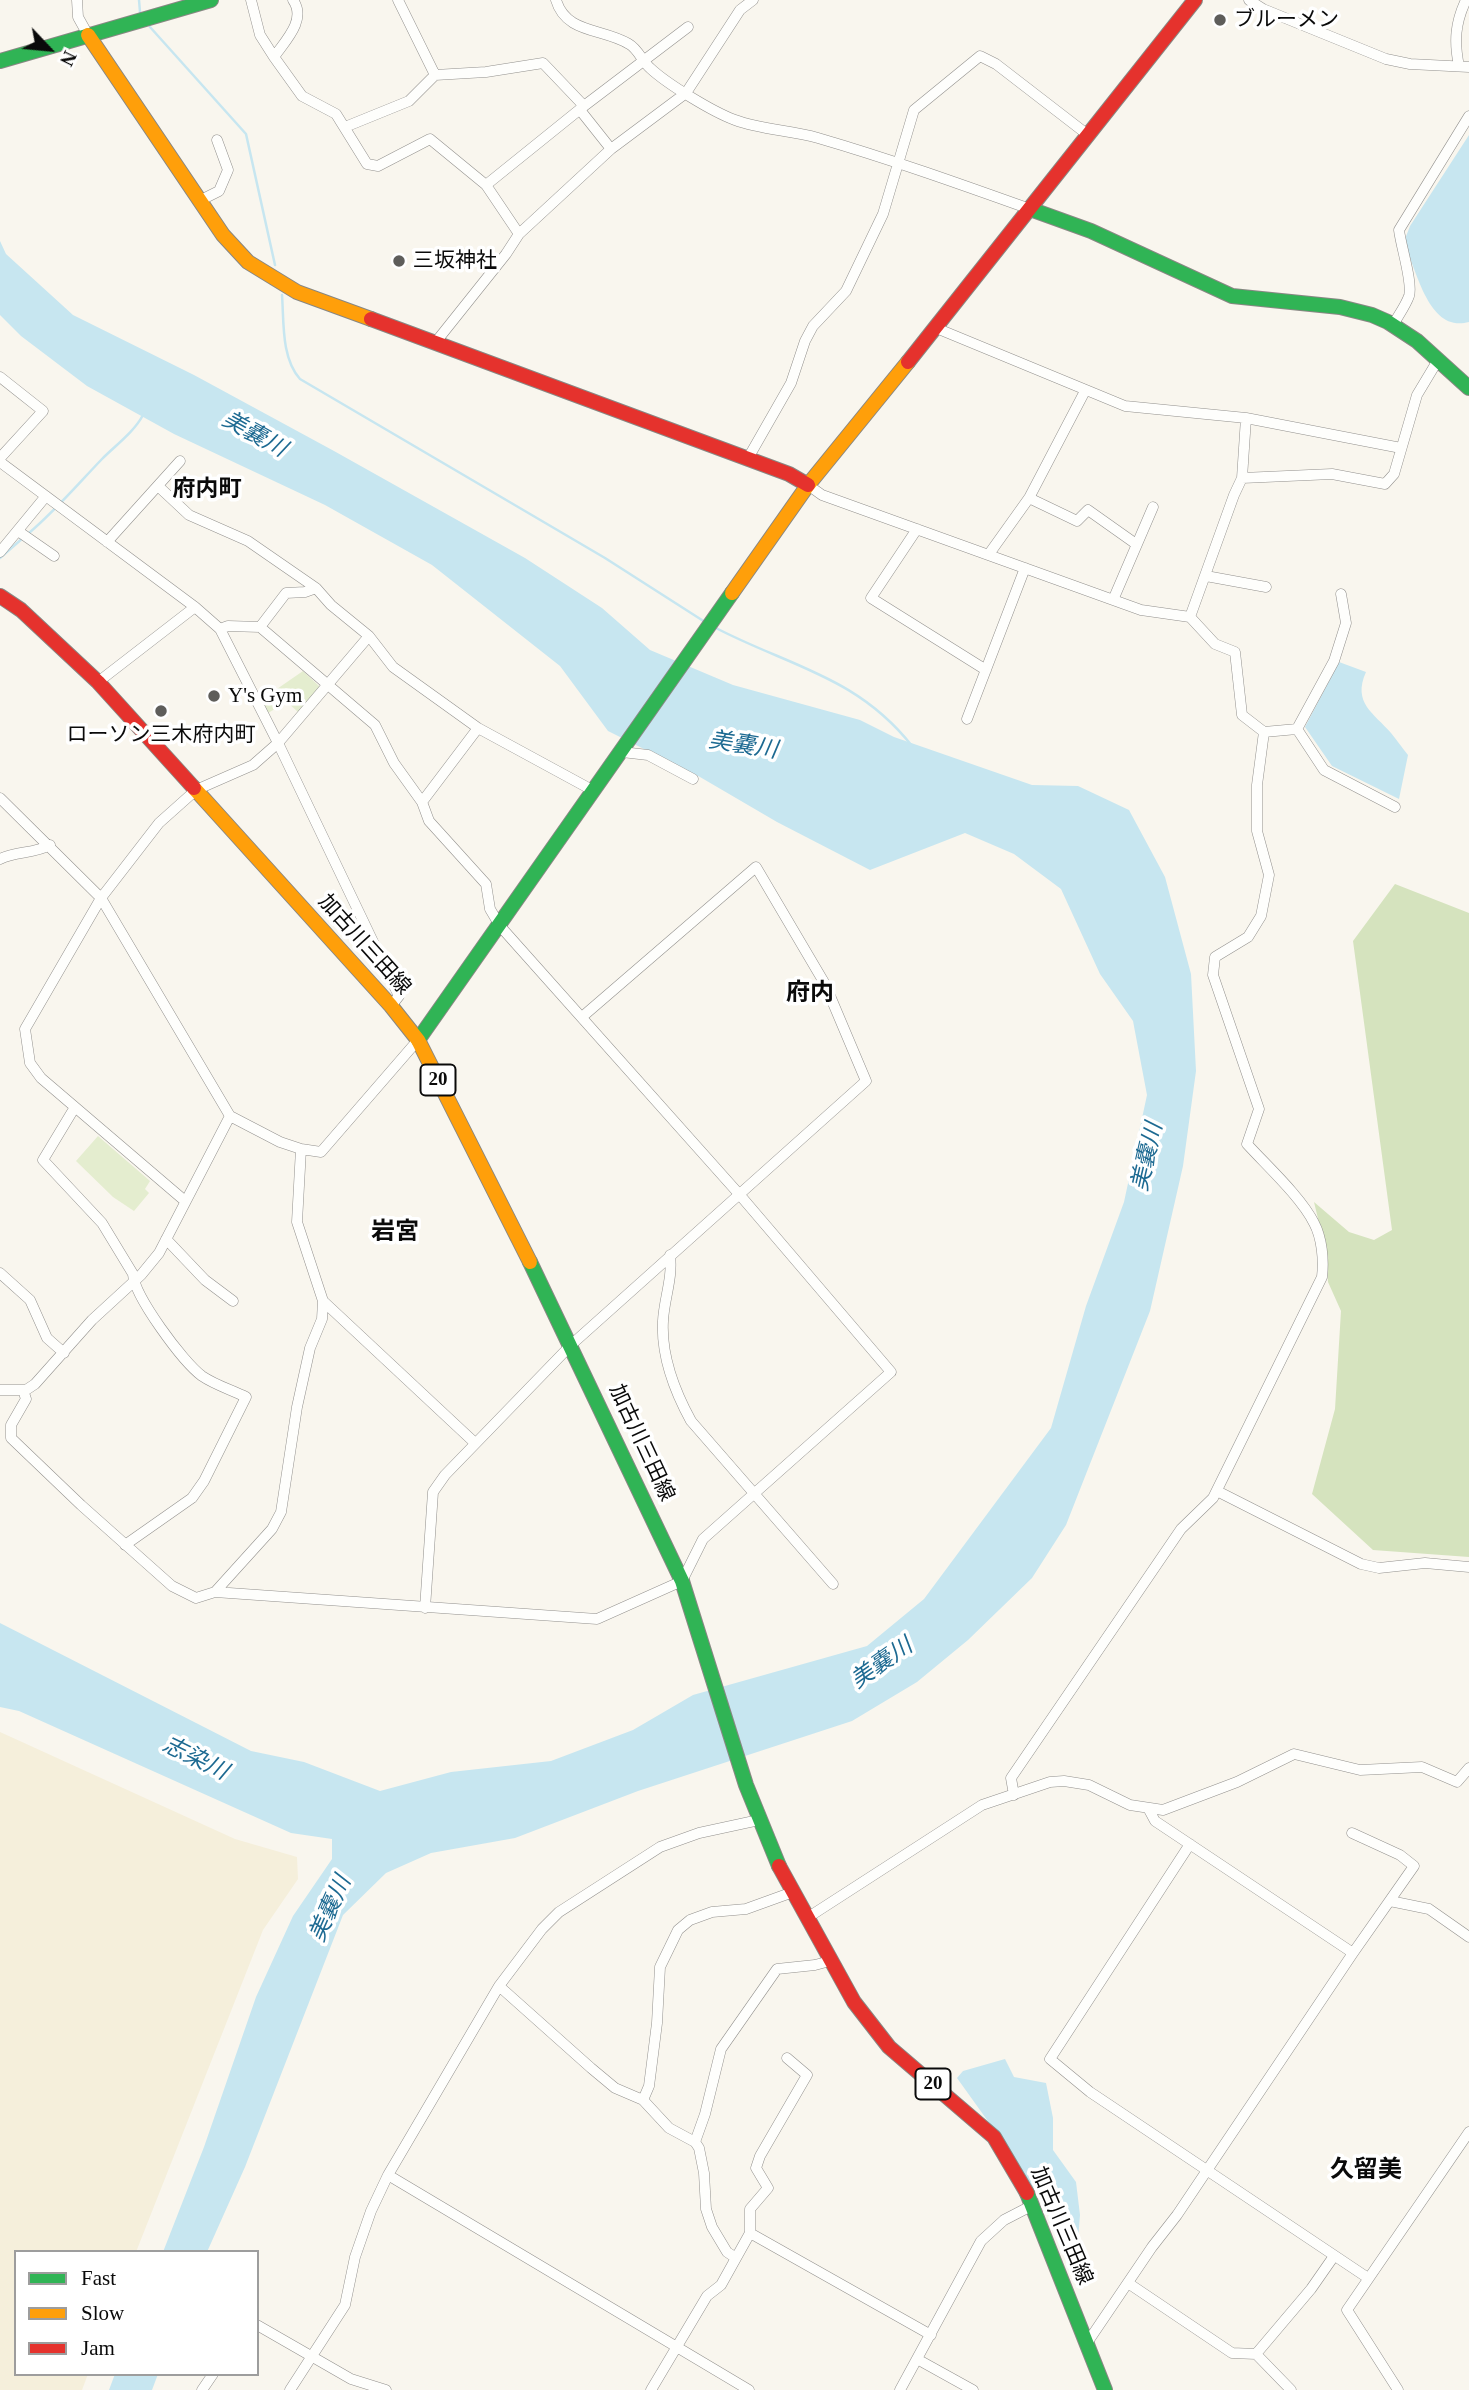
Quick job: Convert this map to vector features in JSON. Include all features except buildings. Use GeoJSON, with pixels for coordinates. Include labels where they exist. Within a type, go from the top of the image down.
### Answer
{"type":"FeatureCollection","features":[{"type":"Feature","properties":{"kind":"street"},"geometry":{"type":"LineString","coordinates":[[77,0],[78,18],[88,35],[223,234],[248,262],[297,292],[789,474],[822,495],[1141,610],[1190,618],[1215,645],[1235,652],[1241,715],[1264,732],[1297,729]]}},
{"type":"Feature","properties":{"kind":"street"},"geometry":{"type":"LineString","coordinates":[[4,60],[211,0]]}},
{"type":"Feature","properties":{"kind":"street"},"geometry":{"type":"LineString","coordinates":[[251,0],[260,35],[274,57],[302,96],[336,114],[367,164],[377,166],[430,139],[486,185],[519,234]]}},
{"type":"Feature","properties":{"kind":"street"},"geometry":{"type":"LineString","coordinates":[[274,57],[296,27],[297,6],[293,0]]}},
{"type":"Feature","properties":{"kind":"street"},"geometry":{"type":"LineString","coordinates":[[398,0],[435,75]]}},
{"type":"Feature","properties":{"kind":"street"},"geometry":{"type":"LineString","coordinates":[[556,0],[558,9],[568,21],[585,29],[611,35],[631,45],[648,67],[686,93],[734,120],[814,137],[1030,209],[1091,231],[1232,296],[1358,310],[1393,325],[1469,388]]}},
{"type":"Feature","properties":{"kind":"street"},"geometry":{"type":"LineString","coordinates":[[435,343],[519,234],[611,149],[686,93],[740,10],[753,0]]}},
{"type":"Feature","properties":{"kind":"street"},"geometry":{"type":"LineString","coordinates":[[0,798],[101,898],[230,1116],[280,1142],[321,1152],[418,1040],[808,485],[936,328],[1195,0]]}},
{"type":"Feature","properties":{"kind":"street"},"geometry":{"type":"LineString","coordinates":[[1249,0],[1263,9],[1386,59],[1410,64],[1464,66],[1454,42],[1465,0]]}},
{"type":"Feature","properties":{"kind":"street"},"geometry":{"type":"LineString","coordinates":[[486,185],[688,27]]}},
{"type":"Feature","properties":{"kind":"street"},"geometry":{"type":"LineString","coordinates":[[747,460],[791,383],[804,341],[813,326],[846,291],[883,215],[914,110],[980,56],[996,64],[1088,135]]}},
{"type":"Feature","properties":{"kind":"street"},"geometry":{"type":"LineString","coordinates":[[345,128],[409,101],[435,75],[486,72],[543,63],[582,108],[611,149]]}},
{"type":"Feature","properties":{"kind":"street"},"geometry":{"type":"LineString","coordinates":[[1393,325],[1410,295],[1410,282],[1399,230],[1469,116]]}},
{"type":"Feature","properties":{"kind":"street"},"geometry":{"type":"LineString","coordinates":[[200,201],[219,191],[228,170],[217,141]]}},
{"type":"Feature","properties":{"kind":"street"},"geometry":{"type":"LineString","coordinates":[[936,328],[1125,406],[1247,418],[1401,449]]}},
{"type":"Feature","properties":{"kind":"street"},"geometry":{"type":"LineString","coordinates":[[1242,478],[1332,474],[1385,485],[1394,474],[1417,395],[1438,360]]}},
{"type":"Feature","properties":{"kind":"street"},"geometry":{"type":"LineString","coordinates":[[0,377],[43,411],[1,465],[195,607],[220,629],[278,743],[399,996],[391,1006]]}},
{"type":"Feature","properties":{"kind":"street"},"geometry":{"type":"LineString","coordinates":[[989,554],[1029,498],[1085,391]]}},
{"type":"Feature","properties":{"kind":"street"},"geometry":{"type":"LineString","coordinates":[[1190,618],[1242,478],[1247,418]]}},
{"type":"Feature","properties":{"kind":"street"},"geometry":{"type":"LineString","coordinates":[[107,542],[180,461]]}},
{"type":"Feature","properties":{"kind":"street"},"geometry":{"type":"LineString","coordinates":[[158,486],[190,515],[248,541],[317,587],[331,605],[369,636],[393,667],[478,728],[594,791]]}},
{"type":"Feature","properties":{"kind":"street"},"geometry":{"type":"LineString","coordinates":[[0,552],[46,496]]}},
{"type":"Feature","properties":{"kind":"street"},"geometry":{"type":"LineString","coordinates":[[1029,498],[1077,521],[1088,510],[1136,544]]}},
{"type":"Feature","properties":{"kind":"street"},"geometry":{"type":"LineString","coordinates":[[1113,600],[1153,507]]}},
{"type":"Feature","properties":{"kind":"street"},"geometry":{"type":"LineString","coordinates":[[917,529],[871,598],[986,670]]}},
{"type":"Feature","properties":{"kind":"street"},"geometry":{"type":"LineString","coordinates":[[18,531],[54,556]]}},
{"type":"Feature","properties":{"kind":"street"},"geometry":{"type":"LineString","coordinates":[[967,719],[1026,568]]}},
{"type":"Feature","properties":{"kind":"street"},"geometry":{"type":"LineString","coordinates":[[1206,576],[1266,587]]}},
{"type":"Feature","properties":{"kind":"street"},"geometry":{"type":"LineString","coordinates":[[260,627],[286,593],[305,592],[317,587]]}},
{"type":"Feature","properties":{"kind":"street"},"geometry":{"type":"LineString","coordinates":[[1297,729],[1334,661],[1346,623],[1341,594]]}},
{"type":"Feature","properties":{"kind":"street","name":"加古川三田線"},"geometry":{"type":"LineString","coordinates":[[0,596],[20,610],[98,682],[391,1006],[418,1040],[571,1345],[682,1581],[746,1785],[759,1820],[793,1892],[854,2002],[889,2047],[994,2137],[1023,2183],[1105,2390]]}},
{"type":"Feature","properties":{"kind":"street"},"geometry":{"type":"LineString","coordinates":[[98,682],[195,607]]}},
{"type":"Feature","properties":{"kind":"street"},"geometry":{"type":"LineString","coordinates":[[23,1390],[26,1399],[10,1425],[11,1437],[172,1586],[196,1598],[215,1592],[597,1619],[682,1581],[703,1539],[891,1372],[739,1194],[500,926],[490,909],[486,884],[429,821],[422,802],[394,763],[375,725],[260,627],[228,626],[220,629]]}},
{"type":"Feature","properties":{"kind":"street"},"geometry":{"type":"LineString","coordinates":[[185,1201],[41,1078],[30,1063],[25,1029],[101,898],[159,823],[196,790],[253,765],[278,743],[369,636]]}},
{"type":"Feature","properties":{"kind":"street"},"geometry":{"type":"LineString","coordinates":[[422,802],[478,728]]}},
{"type":"Feature","properties":{"kind":"street"},"geometry":{"type":"LineString","coordinates":[[1297,729],[1324,770],[1395,807]]}},
{"type":"Feature","properties":{"kind":"street"},"geometry":{"type":"LineString","coordinates":[[1014,1795],[1011,1778],[1181,1529],[1213,1498],[1322,1277],[1323,1266],[1314,1223],[1292,1193],[1247,1144],[1259,1110],[1213,975],[1215,957],[1248,937],[1261,916],[1269,875],[1257,831],[1256,785],[1264,732]]}},
{"type":"Feature","properties":{"kind":"street"},"geometry":{"type":"LineString","coordinates":[[622,752],[648,755],[693,779]]}},
{"type":"Feature","properties":{"kind":"street"},"geometry":{"type":"LineString","coordinates":[[0,859],[8,855],[42,850],[50,845]]}},
{"type":"Feature","properties":{"kind":"street"},"geometry":{"type":"LineString","coordinates":[[425,1608],[433,1492],[444,1475],[571,1345],[866,1081],[825,984],[756,867],[582,1017]]}},
{"type":"Feature","properties":{"kind":"street"},"geometry":{"type":"LineString","coordinates":[[75,1107],[43,1160],[102,1223],[132,1274],[133,1283],[179,1352],[202,1376],[246,1396],[204,1480],[192,1497],[125,1545]]}},
{"type":"Feature","properties":{"kind":"street"},"geometry":{"type":"LineString","coordinates":[[0,1390],[23,1390],[35,1384],[92,1320],[133,1283],[159,1253],[230,1116]]}},
{"type":"Feature","properties":{"kind":"street"},"geometry":{"type":"LineString","coordinates":[[215,1592],[272,1529],[281,1512],[297,1407],[310,1348],[322,1319],[323,1301],[298,1222],[301,1149]]}},
{"type":"Feature","properties":{"kind":"street"},"geometry":{"type":"LineString","coordinates":[[166,1239],[205,1280],[233,1301]]}},
{"type":"Feature","properties":{"kind":"street"},"geometry":{"type":"LineString","coordinates":[[670,1255],[672,1266],[663,1320],[665,1359],[682,1405],[691,1421],[833,1584]]}},
{"type":"Feature","properties":{"kind":"street"},"geometry":{"type":"LineString","coordinates":[[0,1273],[30,1300],[47,1338],[64,1353]]}},
{"type":"Feature","properties":{"kind":"street"},"geometry":{"type":"LineString","coordinates":[[323,1301],[475,1443]]}},
{"type":"Feature","properties":{"kind":"street"},"geometry":{"type":"LineString","coordinates":[[1217,1491],[1361,1564],[1379,1567],[1425,1563],[1469,1567]]}},
{"type":"Feature","properties":{"kind":"street"},"geometry":{"type":"LineString","coordinates":[[807,1918],[982,1805],[1050,1782],[1089,1785],[1130,1805],[1163,1810],[1237,1782],[1294,1754],[1360,1769],[1422,1767],[1457,1782],[1469,1768]]}},
{"type":"Feature","properties":{"kind":"street"},"geometry":{"type":"LineString","coordinates":[[1148,1808],[1155,1821],[1353,1953]]}},
{"type":"Feature","properties":{"kind":"street"},"geometry":{"type":"LineString","coordinates":[[290,2390],[345,2305],[355,2257],[371,2211],[388,2175],[499,1986],[542,1929],[559,1912],[660,1847],[698,1833],[759,1820]]}},
{"type":"Feature","properties":{"kind":"street"},"geometry":{"type":"LineString","coordinates":[[1087,2343],[1414,1866],[1400,1855],[1352,1833]]}},
{"type":"Feature","properties":{"kind":"street"},"geometry":{"type":"LineString","coordinates":[[1190,1844],[1050,2059],[1090,2092],[1177,2152],[1207,2169],[1368,2278]]}},
{"type":"Feature","properties":{"kind":"street"},"geometry":{"type":"LineString","coordinates":[[643,2100],[649,2086],[657,2023],[660,1967],[678,1930],[690,1920],[712,1912],[746,1909],[793,1892]]}},
{"type":"Feature","properties":{"kind":"street"},"geometry":{"type":"LineString","coordinates":[[1390,1901],[1429,1909],[1469,1937]]}},
{"type":"Feature","properties":{"kind":"street"},"geometry":{"type":"LineString","coordinates":[[695,2142],[721,2049],[760,1990],[777,1969],[830,1961]]}},
{"type":"Feature","properties":{"kind":"street"},"geometry":{"type":"LineString","coordinates":[[499,1986],[615,2088],[643,2100],[669,2128],[695,2142],[699,2148],[704,2173],[706,2209],[712,2227],[727,2252],[736,2258]]}},
{"type":"Feature","properties":{"kind":"street"},"geometry":{"type":"LineString","coordinates":[[651,2390],[707,2296],[721,2285],[750,2233],[750,2209],[768,2188],[756,2168],[760,2156],[807,2075],[787,2058]]}},
{"type":"Feature","properties":{"kind":"street"},"geometry":{"type":"LineString","coordinates":[[1398,2390],[1347,2310],[1469,2132]]}},
{"type":"Feature","properties":{"kind":"street"},"geometry":{"type":"LineString","coordinates":[[388,2175],[750,2390]]}},
{"type":"Feature","properties":{"kind":"street"},"geometry":{"type":"LineString","coordinates":[[900,2390],[981,2241],[1004,2220],[1033,2205]]}},
{"type":"Feature","properties":{"kind":"street"},"geometry":{"type":"LineString","coordinates":[[750,2233],[931,2335]]}},
{"type":"Feature","properties":{"kind":"street"},"geometry":{"type":"LineString","coordinates":[[1256,2354],[1311,2289],[1334,2256]]}},
{"type":"Feature","properties":{"kind":"street"},"geometry":{"type":"LineString","coordinates":[[1128,2283],[1232,2353],[1256,2354],[1291,2390]]}},
{"type":"Feature","properties":{"kind":"street"},"geometry":{"type":"LineString","coordinates":[[259,2326],[351,2379],[386,2390]]}},
{"type":"Feature","properties":{"kind":"street"},"geometry":{"type":"LineString","coordinates":[[917,2359],[973,2390]]}},
{"type":"Feature","properties":{"kind":"shaded area"},"geometry":{"type":"Polygon","coordinates":[[[0,1732],[235,1839],[297,1857],[298,1879],[263,1930],[137,2250],[14,2250],[14,2376],[87,2376],[82,2390],[0,2390],[0,1732]]]}},
{"type":"Feature","properties":{"kind":"green space"},"geometry":{"type":"Polygon","coordinates":[[[303,671],[320,687],[298,712],[287,702],[268,713],[261,700],[303,671]]]}},
{"type":"Feature","properties":{"kind":"green space"},"geometry":{"type":"Polygon","coordinates":[[[1395,884],[1469,913],[1469,1557],[1373,1550],[1312,1494],[1335,1409],[1341,1311],[1328,1282],[1326,1252],[1314,1202],[1349,1232],[1374,1240],[1392,1230],[1353,941],[1395,884]]]}},
{"type":"Feature","properties":{"kind":"green space"},"geometry":{"type":"Polygon","coordinates":[[[98,1136],[150,1181],[145,1189],[149,1193],[134,1211],[113,1197],[76,1161],[98,1136]]]}},
{"type":"Feature","properties":{"kind":"water"},"geometry":{"type":"Polygon","coordinates":[[[1469,135],[1469,322],[1456,323],[1444,319],[1427,299],[1406,248],[1405,239],[1410,226],[1469,135]]]}},
{"type":"Feature","properties":{"kind":"water"},"geometry":{"type":"Polygon","coordinates":[[[0,241],[6,254],[73,315],[194,375],[525,558],[602,608],[650,650],[733,685],[860,720],[894,737],[1032,785],[1078,786],[1129,810],[1165,877],[1191,974],[1196,1071],[1183,1166],[1150,1311],[1066,1525],[1032,1578],[968,1640],[917,1682],[852,1721],[638,1791],[515,1838],[431,1853],[386,1873],[343,1915],[245,2167],[208,2250],[164,2250],[204,2147],[256,1997],[293,1916],[332,1859],[332,1839],[291,1833],[19,1711],[0,1707],[0,1623],[251,1751],[304,1762],[380,1791],[451,1772],[551,1761],[633,1730],[693,1695],[867,1646],[924,1599],[1051,1428],[1086,1306],[1124,1202],[1147,1095],[1133,1021],[1100,974],[1061,889],[1014,854],[965,833],[870,870],[777,822],[700,777],[608,731],[560,666],[432,565],[325,505],[174,434],[87,386],[21,336],[0,315],[0,241]]]}},
{"type":"Feature","properties":{"kind":"water"},"geometry":{"type":"Polygon","coordinates":[[[1339,662],[1366,672],[1362,683],[1363,700],[1408,755],[1399,799],[1332,766],[1305,727],[1339,662]]]}},
{"type":"Feature","properties":{"kind":"water"},"geometry":{"type":"Polygon","coordinates":[[[1005,2059],[1014,2077],[1046,2083],[1053,2118],[1053,2150],[1076,2182],[1080,2215],[1077,2253],[957,2078],[963,2071],[1005,2059]]]}},
{"type":"Feature","properties":{"kind":"water"},"geometry":{"type":"Polygon","coordinates":[[[114,2376],[157,2376],[152,2390],[109,2390],[114,2376]]]}},
{"type":"Feature","properties":{"kind":"waterway"},"geometry":{"type":"LineString","coordinates":[[139,0],[140,12]]}},
{"type":"Feature","properties":{"kind":"waterway"},"geometry":{"type":"LineString","coordinates":[[150,27],[246,134],[275,265]]}},
{"type":"Feature","properties":{"kind":"waterway"},"geometry":{"type":"LineString","coordinates":[[282,295],[286,350],[300,379],[605,558],[705,622]]}},
{"type":"Feature","properties":{"kind":"waterway"},"geometry":{"type":"LineString","coordinates":[[29,533],[130,433],[143,415]]}},
{"type":"Feature","properties":{"kind":"waterway"},"geometry":{"type":"LineString","coordinates":[[0,558],[24,537]]}},
{"type":"Feature","properties":{"kind":"waterway"},"geometry":{"type":"LineString","coordinates":[[714,627],[845,688],[891,722],[912,746]]}},
{"type":"Feature","properties":{"kind":"traffic: fast"},"geometry":{"type":"LineString","coordinates":[[0,61],[211,0]]}},
{"type":"Feature","properties":{"kind":"traffic: fast"},"geometry":{"type":"LineString","coordinates":[[1030,209],[1091,231],[1232,296],[1340,307],[1372,315],[1417,341],[1469,388]]}},
{"type":"Feature","properties":{"kind":"traffic: fast"},"geometry":{"type":"LineString","coordinates":[[418,1040],[732,593]]}},
{"type":"Feature","properties":{"kind":"traffic: fast"},"geometry":{"type":"LineString","coordinates":[[530,1262],[682,1581],[746,1785],[779,1866]]}},
{"type":"Feature","properties":{"kind":"traffic: fast"},"geometry":{"type":"LineString","coordinates":[[1027,2193],[1105,2390]]}},
{"type":"Feature","properties":{"kind":"traffic: slow"},"geometry":{"type":"LineString","coordinates":[[88,35],[223,235],[248,262],[297,292],[371,319]]}},
{"type":"Feature","properties":{"kind":"traffic: slow"},"geometry":{"type":"LineString","coordinates":[[732,593],[808,485],[908,362]]}},
{"type":"Feature","properties":{"kind":"traffic: slow"},"geometry":{"type":"LineString","coordinates":[[194,788],[391,1006],[418,1040],[530,1262]]}},
{"type":"Feature","properties":{"kind":"traffic: jam"},"geometry":{"type":"LineString","coordinates":[[908,362],[1195,0]]}},
{"type":"Feature","properties":{"kind":"traffic: jam"},"geometry":{"type":"LineString","coordinates":[[371,319],[789,474],[808,485]]}},
{"type":"Feature","properties":{"kind":"traffic: jam"},"geometry":{"type":"LineString","coordinates":[[0,596],[21,610],[98,682],[194,788]]}},
{"type":"Feature","properties":{"kind":"traffic: jam"},"geometry":{"type":"LineString","coordinates":[[779,1866],[854,2002],[889,2047],[994,2137],[1027,2193]]}},
{"type":"Feature","properties":{"kind":"place","name":"ブルーメン"},"geometry":{"type":"Point","coordinates":[1220,20]}},
{"type":"Feature","properties":{"kind":"place","name":"三坂神社"},"geometry":{"type":"Point","coordinates":[399,261]}},
{"type":"Feature","properties":{"kind":"place","name":"Y's Gym"},"geometry":{"type":"Point","coordinates":[214,696]}},
{"type":"Feature","properties":{"kind":"place","name":"ローソン三木府内町"},"geometry":{"type":"Point","coordinates":[161,711]}},
{"type":"Feature","properties":{"kind":"district","name":"府内町"},"geometry":{"type":"Point","coordinates":[207,490]}},
{"type":"Feature","properties":{"kind":"district","name":"府内"},"geometry":{"type":"Point","coordinates":[810,994]}},
{"type":"Feature","properties":{"kind":"district","name":"岩宮"},"geometry":{"type":"Point","coordinates":[395,1233]}},
{"type":"Feature","properties":{"kind":"district","name":"久留美"},"geometry":{"type":"Point","coordinates":[1366,2171]}},
{"type":"Feature","properties":{"kind":"water label","name":"美嚢川"},"geometry":{"type":"Point","coordinates":[254,435]}},
{"type":"Feature","properties":{"kind":"water label","name":"美嚢川"},"geometry":{"type":"Point","coordinates":[743,746]}},
{"type":"Feature","properties":{"kind":"water label","name":"美嚢川"},"geometry":{"type":"Point","coordinates":[1148,1157]}},
{"type":"Feature","properties":{"kind":"water label","name":"美嚢川"},"geometry":{"type":"Point","coordinates":[882,1664]}},
{"type":"Feature","properties":{"kind":"water label","name":"志染川"},"geometry":{"type":"Point","coordinates":[195,1759]}},
{"type":"Feature","properties":{"kind":"water label","name":"美嚢川"},"geometry":{"type":"Point","coordinates":[331,1909]}}]}
